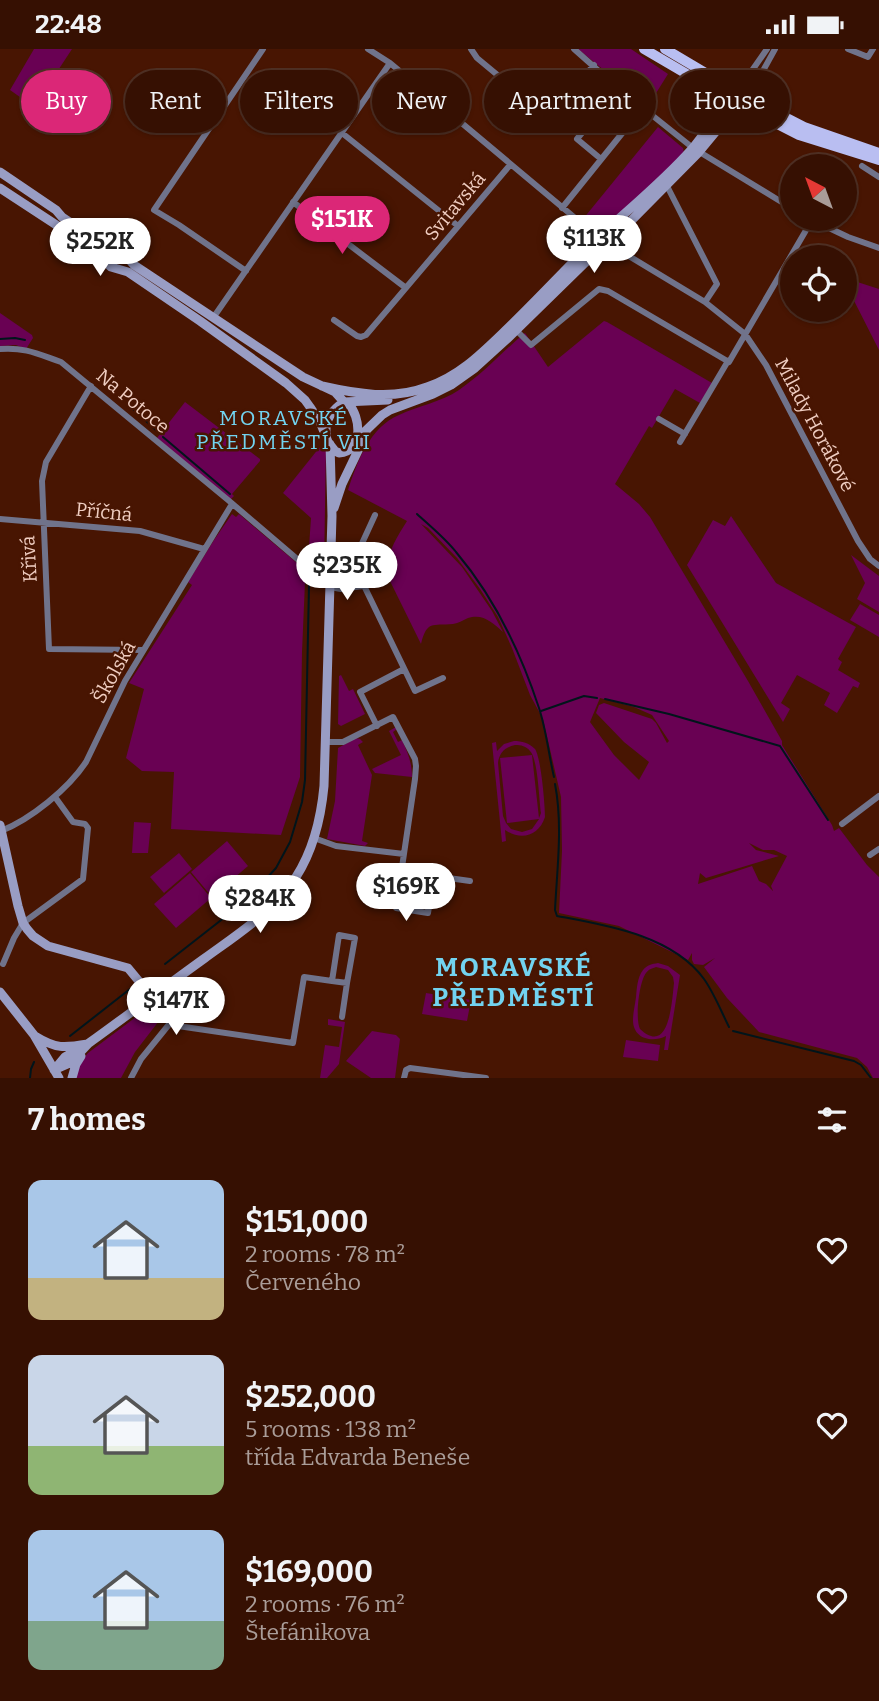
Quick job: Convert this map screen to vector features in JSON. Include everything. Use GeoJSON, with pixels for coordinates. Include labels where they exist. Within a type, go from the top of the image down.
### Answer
{"type":"FeatureCollection","features":[{"type":"Feature","properties":{"kind":"main road"},"geometry":{"type":"LineString","coordinates":[[644,49],[679,70]]}},
{"type":"Feature","properties":{"kind":"main road"},"geometry":{"type":"LineString","coordinates":[[665,49],[700,70]]}},
{"type":"Feature","properties":{"kind":"main road"},"geometry":{"type":"LineString","coordinates":[[790,120],[879,153]]}},
{"type":"Feature","properties":{"kind":"main road"},"geometry":{"type":"LineString","coordinates":[[790,130],[879,160]]}},
{"type":"Feature","properties":{"kind":"street"},"geometry":{"type":"LineString","coordinates":[[246,271],[154,210],[263,49]]}},
{"type":"Feature","properties":{"kind":"street","name":"Milady Horákové"},"geometry":{"type":"LineString","coordinates":[[368,49],[390,64],[603,241],[705,302],[745,334],[766,365],[858,541],[870,559],[879,566]]}},
{"type":"Feature","properties":{"kind":"street"},"geometry":{"type":"LineString","coordinates":[[471,49],[477,58],[548,117],[594,65]]}},
{"type":"Feature","properties":{"kind":"street"},"geometry":{"type":"LineString","coordinates":[[574,49],[599,70]]}},
{"type":"Feature","properties":{"kind":"street"},"geometry":{"type":"LineString","coordinates":[[754,70],[766,49]]}},
{"type":"Feature","properties":{"kind":"street"},"geometry":{"type":"LineString","coordinates":[[763,70],[775,49]]}},
{"type":"Feature","properties":{"kind":"street"},"geometry":{"type":"LineString","coordinates":[[848,49],[867,57],[873,49]]}},
{"type":"Feature","properties":{"kind":"street"},"geometry":{"type":"LineString","coordinates":[[358,109],[390,64]]}},
{"type":"Feature","properties":{"kind":"street"},"geometry":{"type":"LineString","coordinates":[[656,118],[696,150],[780,201]]}},
{"type":"Feature","properties":{"kind":"street"},"geometry":{"type":"LineString","coordinates":[[213,317],[341,133]]}},
{"type":"Feature","properties":{"kind":"street"},"geometry":{"type":"LineString","coordinates":[[343,133],[458,226]]}},
{"type":"Feature","properties":{"kind":"street"},"geometry":{"type":"LineString","coordinates":[[582,133],[577,139],[601,159]]}},
{"type":"Feature","properties":{"kind":"street"},"geometry":{"type":"LineString","coordinates":[[562,208],[622,133]]}},
{"type":"Feature","properties":{"kind":"street"},"geometry":{"type":"LineString","coordinates":[[603,241],[667,184],[709,133]]}},
{"type":"Feature","properties":{"kind":"street"},"geometry":{"type":"LineString","coordinates":[[332,516],[348,450],[355,441],[390,410],[433,394],[463,377],[663,179],[696,150]]}},
{"type":"Feature","properties":{"kind":"street","name":"Svitavská"},"geometry":{"type":"LineString","coordinates":[[334,320],[357,336],[363,337],[510,165]]}},
{"type":"Feature","properties":{"kind":"street"},"geometry":{"type":"LineString","coordinates":[[862,166],[879,177]]}},
{"type":"Feature","properties":{"kind":"street"},"geometry":{"type":"LineString","coordinates":[[0,172],[98,241],[120,250],[134,265],[303,377],[335,393],[354,410],[359,425],[355,441]]}},
{"type":"Feature","properties":{"kind":"street"},"geometry":{"type":"LineString","coordinates":[[667,184],[717,283],[705,302]]}},
{"type":"Feature","properties":{"kind":"street"},"geometry":{"type":"LineString","coordinates":[[0,188],[93,249],[109,266],[128,272],[286,383],[305,400],[335,451],[339,453],[348,450]]}},
{"type":"Feature","properties":{"kind":"street"},"geometry":{"type":"LineString","coordinates":[[293,202],[406,288]]}},
{"type":"Feature","properties":{"kind":"street"},"geometry":{"type":"LineString","coordinates":[[680,442],[803,231]]}},
{"type":"Feature","properties":{"kind":"street"},"geometry":{"type":"LineString","coordinates":[[835,231],[879,248]]}},
{"type":"Feature","properties":{"kind":"street"},"geometry":{"type":"LineString","coordinates":[[104,261],[104,251],[113,247]]}},
{"type":"Feature","properties":{"kind":"street"},"geometry":{"type":"LineString","coordinates":[[117,270],[125,265],[127,256]]}},
{"type":"Feature","properties":{"kind":"street"},"geometry":{"type":"LineString","coordinates":[[514,328],[531,345],[599,289],[608,291],[728,361]]}},
{"type":"Feature","properties":{"kind":"street"},"geometry":{"type":"LineString","coordinates":[[0,992],[34,1035],[56,1074],[89,1043],[255,921],[295,878],[314,838],[322,807],[332,516],[328,418],[337,407],[346,402],[388,400],[436,384],[459,371],[514,328]]}},
{"type":"Feature","properties":{"kind":"street","name":"Na Potoce"},"geometry":{"type":"LineString","coordinates":[[0,349],[17,348],[61,362],[330,587]]}},
{"type":"Feature","properties":{"kind":"street","name":"Křivá"},"geometry":{"type":"LineString","coordinates":[[91,386],[46,462],[42,481],[49,649],[144,650]]}},
{"type":"Feature","properties":{"kind":"street"},"geometry":{"type":"LineString","coordinates":[[322,386],[367,394],[413,392]]}},
{"type":"Feature","properties":{"kind":"street"},"geometry":{"type":"LineString","coordinates":[[659,419],[685,434]]}},
{"type":"Feature","properties":{"kind":"street"},"geometry":{"type":"LineString","coordinates":[[332,516],[356,452],[373,424]]}},
{"type":"Feature","properties":{"kind":"street","name":"Školská"},"geometry":{"type":"LineString","coordinates":[[1,828],[14,826],[55,797],[86,762],[125,681],[232,504]]}},
{"type":"Feature","properties":{"kind":"street"},"geometry":{"type":"LineString","coordinates":[[375,515],[353,563],[415,691],[443,678]]}},
{"type":"Feature","properties":{"kind":"street","name":"Příčná"},"geometry":{"type":"LineString","coordinates":[[0,519],[140,531],[204,549]]}},
{"type":"Feature","properties":{"kind":"street"},"geometry":{"type":"LineString","coordinates":[[330,587],[341,589],[363,586]]}},
{"type":"Feature","properties":{"kind":"street"},"geometry":{"type":"LineString","coordinates":[[377,726],[360,691],[404,669]]}},
{"type":"Feature","properties":{"kind":"street"},"geometry":{"type":"LineString","coordinates":[[326,742],[342,742],[393,717],[416,766],[396,908],[428,913],[434,876],[470,881]]}},
{"type":"Feature","properties":{"kind":"street"},"geometry":{"type":"LineString","coordinates":[[842,824],[879,796]]}},
{"type":"Feature","properties":{"kind":"street"},"geometry":{"type":"LineString","coordinates":[[3,964],[23,923],[83,879],[88,828],[85,824],[73,822],[55,797]]}},
{"type":"Feature","properties":{"kind":"street"},"geometry":{"type":"LineString","coordinates":[[1,828],[5,864],[23,923],[33,936],[48,946],[128,968],[171,1022],[178,1026],[293,1043],[304,977],[347,983]]}},
{"type":"Feature","properties":{"kind":"street"},"geometry":{"type":"LineString","coordinates":[[314,838],[335,846],[404,854]]}},
{"type":"Feature","properties":{"kind":"street"},"geometry":{"type":"LineString","coordinates":[[870,855],[879,849]]}},
{"type":"Feature","properties":{"kind":"street"},"geometry":{"type":"LineString","coordinates":[[332,981],[339,935],[355,938],[342,1017]]}},
{"type":"Feature","properties":{"kind":"street"},"geometry":{"type":"LineString","coordinates":[[131,1078],[141,1059],[171,1022]]}},
{"type":"Feature","properties":{"kind":"street"},"geometry":{"type":"LineString","coordinates":[[34,1035],[60,1047],[89,1043]]}},
{"type":"Feature","properties":{"kind":"street"},"geometry":{"type":"LineString","coordinates":[[72,1078],[89,1043]]}},
{"type":"Feature","properties":{"kind":"street"},"geometry":{"type":"LineString","coordinates":[[404,1078],[410,1067],[456,1076],[486,1078]]}},
{"type":"Feature","properties":{"kind":"shaded area"},"geometry":{"type":"Polygon","coordinates":[[[34,49],[72,49],[58,70],[22,70],[34,49]]]}},
{"type":"Feature","properties":{"kind":"shaded area"},"geometry":{"type":"Polygon","coordinates":[[[578,49],[631,49],[668,74],[656,93],[656,70],[604,70],[578,49]]]}},
{"type":"Feature","properties":{"kind":"shaded area"},"geometry":{"type":"Polygon","coordinates":[[[21,71],[21,98],[10,90],[21,71]]]}},
{"type":"Feature","properties":{"kind":"shaded area"},"geometry":{"type":"Polygon","coordinates":[[[658,127],[683,148],[684,153],[603,228],[597,229],[583,219],[653,133],[656,133],[658,127]]]}},
{"type":"Feature","properties":{"kind":"shaded area"},"geometry":{"type":"Polygon","coordinates":[[[857,282],[879,289],[879,350],[857,307],[857,282]]]}},
{"type":"Feature","properties":{"kind":"shaded area"},"geometry":{"type":"Polygon","coordinates":[[[0,313],[32,335],[33,338],[26,349],[16,345],[0,346],[0,313]]]}},
{"type":"Feature","properties":{"kind":"shaded area"},"geometry":{"type":"Polygon","coordinates":[[[604,321],[712,383],[700,403],[675,389],[652,428],[649,426],[615,484],[650,517],[834,831],[839,828],[879,877],[879,1078],[873,1078],[867,1067],[857,1058],[759,1032],[727,998],[704,967],[715,958],[703,965],[694,964],[692,953],[688,960],[619,926],[559,913],[561,797],[543,719],[530,695],[498,617],[457,558],[421,524],[462,567],[503,632],[487,620],[473,617],[453,624],[431,626],[421,644],[390,581],[389,557],[407,521],[348,490],[360,457],[372,437],[399,415],[459,390],[525,333],[548,367],[604,321]],[[600,698],[590,722],[614,755],[639,780],[649,762],[624,742],[596,713],[599,705],[604,703],[652,719],[667,743],[669,741],[652,715],[600,698]],[[749,843],[756,850],[779,856],[706,878],[700,873],[698,884],[752,866],[759,881],[773,891],[771,886],[787,856],[749,843]]]}},
{"type":"Feature","properties":{"kind":"shaded area"},"geometry":{"type":"Polygon","coordinates":[[[185,402],[260,459],[230,500],[157,438],[185,402]]]}},
{"type":"Feature","properties":{"kind":"shaded area"},"geometry":{"type":"Polygon","coordinates":[[[326,446],[324,569],[320,572],[308,561],[311,518],[283,493],[319,448],[326,446]]]}},
{"type":"Feature","properties":{"kind":"shaded area"},"geometry":{"type":"Polygon","coordinates":[[[232,514],[236,517],[239,514],[317,580],[307,579],[305,582],[300,777],[281,835],[171,829],[174,772],[142,771],[126,758],[144,689],[129,683],[192,585],[188,582],[232,514]]]}},
{"type":"Feature","properties":{"kind":"shaded area"},"geometry":{"type":"Polygon","coordinates":[[[731,516],[776,583],[856,627],[838,659],[842,662],[838,670],[860,683],[858,688],[853,686],[837,713],[824,705],[830,693],[797,675],[781,703],[790,709],[783,722],[687,565],[713,520],[725,526],[731,516]]]}},
{"type":"Feature","properties":{"kind":"shaded area"},"geometry":{"type":"Polygon","coordinates":[[[851,555],[879,576],[879,612],[857,599],[865,583],[851,555]]]}},
{"type":"Feature","properties":{"kind":"shaded area"},"geometry":{"type":"Polygon","coordinates":[[[860,604],[879,615],[879,637],[850,620],[860,604]]]}},
{"type":"Feature","properties":{"kind":"shaded area"},"geometry":{"type":"Polygon","coordinates":[[[341,675],[349,691],[353,689],[365,714],[341,726],[338,724],[341,675]]]}},
{"type":"Feature","properties":{"kind":"shaded area"},"geometry":{"type":"Polygon","coordinates":[[[396,727],[393,732],[398,742],[402,740],[406,749],[412,777],[375,773],[372,769],[401,755],[389,731],[396,727]]]}},
{"type":"Feature","properties":{"kind":"shaded area"},"geometry":{"type":"Polygon","coordinates":[[[356,738],[363,742],[358,745],[372,775],[362,841],[368,843],[365,846],[327,839],[335,801],[338,748],[356,738]]]}},
{"type":"Feature","properties":{"kind":"shaded area"},"geometry":{"type":"Polygon","coordinates":[[[520,741],[535,749],[541,771],[545,817],[538,829],[529,835],[517,835],[505,830],[506,841],[502,842],[492,743],[496,742],[497,751],[504,744],[520,741]],[[515,745],[503,751],[500,756],[498,763],[503,816],[506,823],[511,829],[522,832],[532,829],[539,819],[507,823],[500,758],[532,755],[539,818],[541,813],[533,755],[527,748],[515,745]]]}},
{"type":"Feature","properties":{"kind":"shaded area"},"geometry":{"type":"Polygon","coordinates":[[[134,822],[151,823],[148,853],[132,853],[134,822]]]}},
{"type":"Feature","properties":{"kind":"shaded area"},"geometry":{"type":"Polygon","coordinates":[[[227,841],[248,866],[212,897],[191,872],[227,841]]]}},
{"type":"Feature","properties":{"kind":"shaded area"},"geometry":{"type":"Polygon","coordinates":[[[179,853],[192,869],[164,893],[150,877],[179,853]]]}},
{"type":"Feature","properties":{"kind":"shaded area"},"geometry":{"type":"Polygon","coordinates":[[[190,873],[211,898],[176,928],[154,904],[190,873]]]}},
{"type":"Feature","properties":{"kind":"shaded area"},"geometry":{"type":"Polygon","coordinates":[[[658,963],[668,966],[680,975],[668,1050],[664,1050],[666,1036],[644,1038],[636,1031],[633,1020],[640,976],[646,967],[658,963]],[[656,967],[650,969],[641,984],[639,1024],[640,1029],[650,1036],[658,1036],[663,1031],[670,1012],[674,983],[668,970],[656,967]]]}},
{"type":"Feature","properties":{"kind":"shaded area"},"geometry":{"type":"Polygon","coordinates":[[[426,993],[471,1000],[467,1021],[422,1014],[426,993]]]}},
{"type":"Feature","properties":{"kind":"shaded area"},"geometry":{"type":"Polygon","coordinates":[[[149,1009],[162,1017],[135,1052],[121,1078],[74,1078],[81,1061],[88,1053],[149,1009]]]}},
{"type":"Feature","properties":{"kind":"shaded area"},"geometry":{"type":"Polygon","coordinates":[[[328,1019],[345,1022],[339,1064],[327,1078],[320,1078],[325,1045],[339,1047],[342,1027],[328,1025],[328,1019]]]}},
{"type":"Feature","properties":{"kind":"shaded area"},"geometry":{"type":"Polygon","coordinates":[[[372,1031],[396,1035],[400,1039],[395,1078],[371,1078],[346,1061],[372,1031]]]}},
{"type":"Feature","properties":{"kind":"shaded area"},"geometry":{"type":"Polygon","coordinates":[[[626,1040],[660,1045],[658,1061],[623,1057],[626,1040]]]}},
{"type":"Feature","properties":{"kind":"waterway"},"geometry":{"type":"LineString","coordinates":[[0,339],[25,340]]}},
{"type":"Feature","properties":{"kind":"waterway"},"geometry":{"type":"LineString","coordinates":[[133,409],[159,433]]}},
{"type":"Feature","properties":{"kind":"waterway"},"geometry":{"type":"LineString","coordinates":[[163,437],[230,494]]}},
{"type":"Feature","properties":{"kind":"waterway"},"geometry":{"type":"LineString","coordinates":[[417,514],[447,542],[470,569],[505,626],[539,708],[554,777]]}},
{"type":"Feature","properties":{"kind":"waterway"},"geometry":{"type":"LineString","coordinates":[[165,964],[248,899],[276,868],[290,842],[302,802],[305,780],[309,585]]}},
{"type":"Feature","properties":{"kind":"waterway"},"geometry":{"type":"LineString","coordinates":[[541,711],[584,696],[597,698]]}},
{"type":"Feature","properties":{"kind":"waterway"},"geometry":{"type":"LineString","coordinates":[[605,699],[669,714],[780,746],[828,820]]}},
{"type":"Feature","properties":{"kind":"waterway"},"geometry":{"type":"LineString","coordinates":[[555,784],[559,831],[555,910],[557,916],[636,934],[674,952],[704,979],[729,1027]]}},
{"type":"Feature","properties":{"kind":"waterway"},"geometry":{"type":"LineString","coordinates":[[70,1036],[130,989]]}},
{"type":"Feature","properties":{"kind":"waterway"},"geometry":{"type":"LineString","coordinates":[[733,1031],[854,1061],[861,1065],[871,1078]]}},
{"type":"Feature","properties":{"kind":"waterway"},"geometry":{"type":"LineString","coordinates":[[30,1078],[34,1062]]}},
{"type":"Feature","properties":{"kind":"district","name":"MORAVSKÉ PŘEDMĚSTÍ VII"},"geometry":{"type":"Point","coordinates":[284,430]}},
{"type":"Feature","properties":{"kind":"district","name":"MORAVSKÉ PŘEDMĚSTÍ"},"geometry":{"type":"Point","coordinates":[514,982]}}]}
